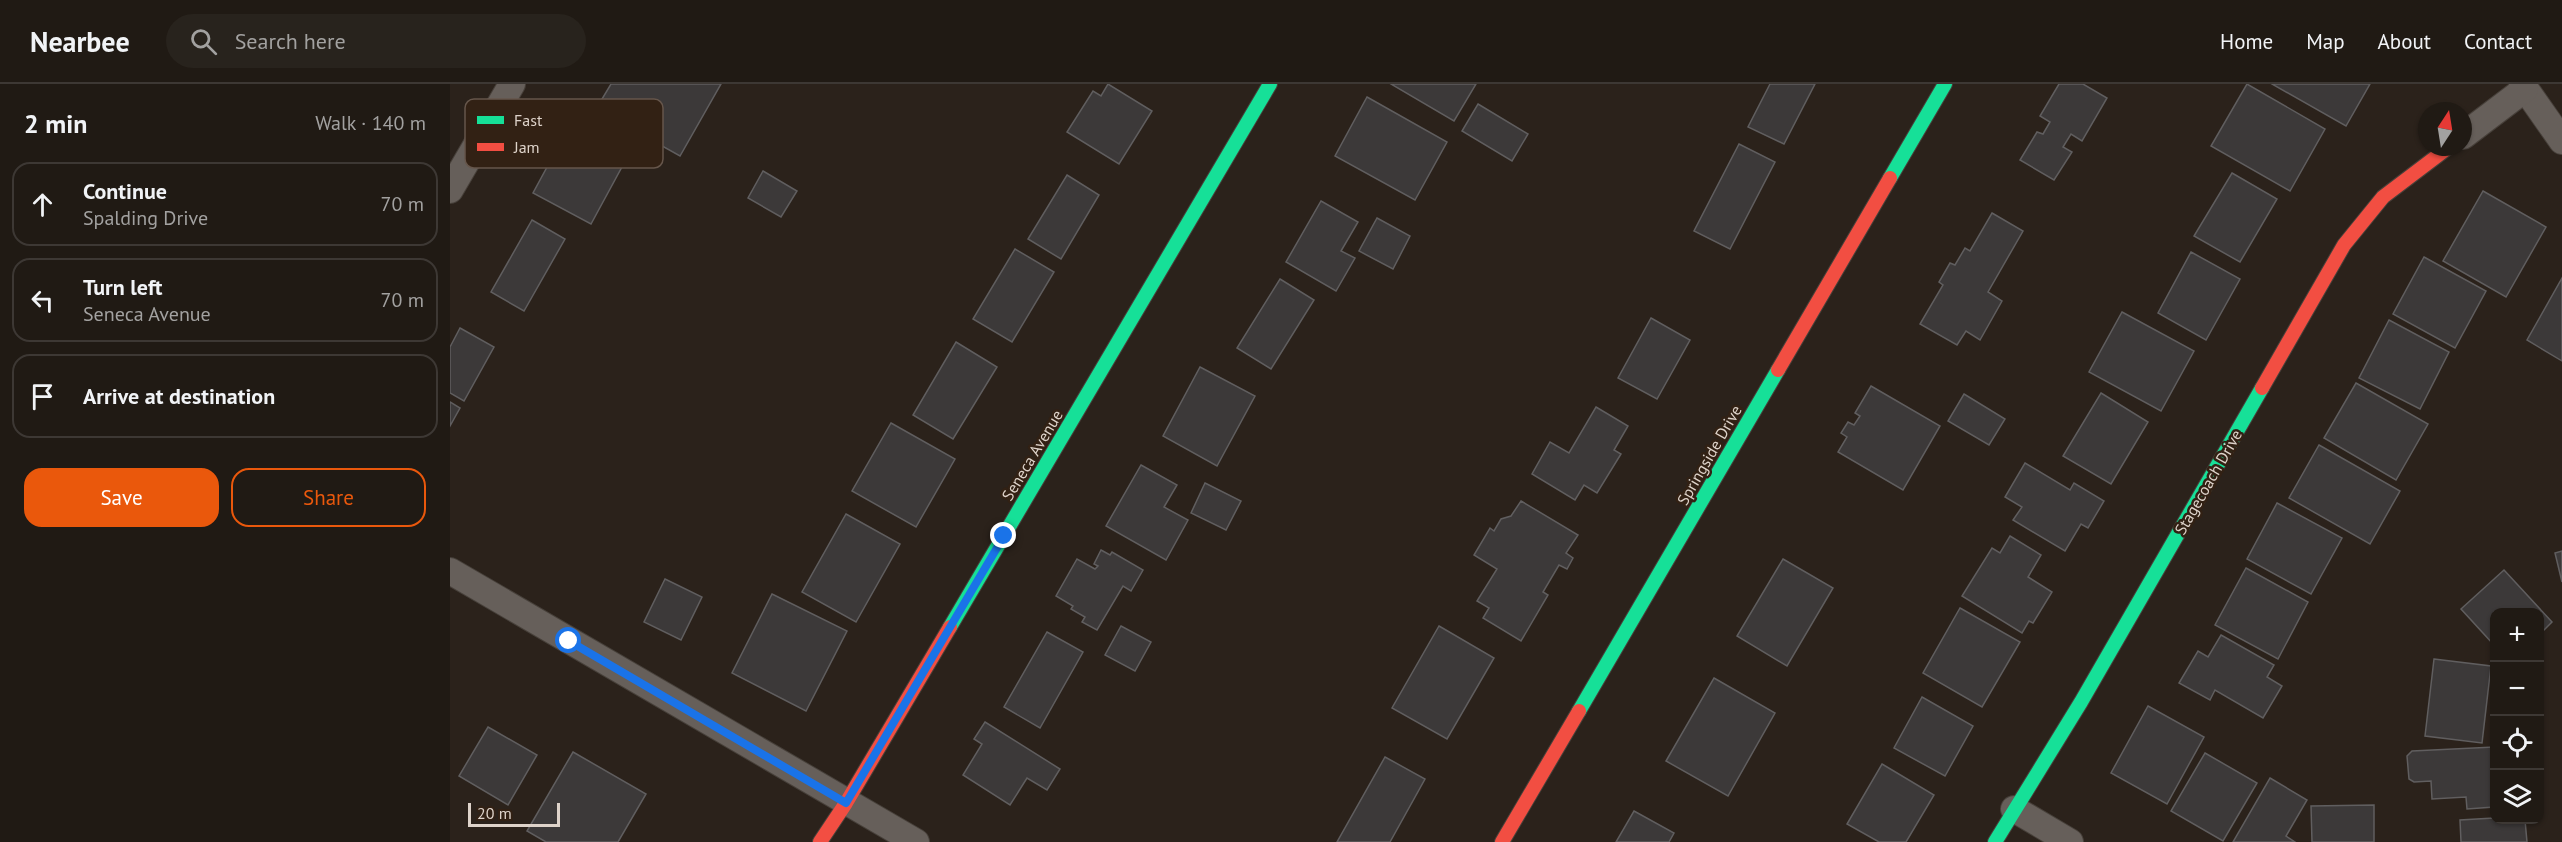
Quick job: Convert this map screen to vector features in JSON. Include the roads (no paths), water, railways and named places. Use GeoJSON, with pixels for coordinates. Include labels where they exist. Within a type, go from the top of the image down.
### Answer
{"type":"FeatureCollection","features":[{"type":"Feature","properties":{"kind":"street"},"geometry":{"type":"LineString","coordinates":[[503,99],[512,84]]}},
{"type":"Feature","properties":{"kind":"street","name":"Seneca Avenue"},"geometry":{"type":"LineString","coordinates":[[820,842],[846,803],[1270,84]]}},
{"type":"Feature","properties":{"kind":"street","name":"Springside Drive"},"geometry":{"type":"LineString","coordinates":[[1502,842],[1945,84]]}},
{"type":"Feature","properties":{"kind":"street"},"geometry":{"type":"LineString","coordinates":[[2472,129],[2524,86],[2562,141]]}},
{"type":"Feature","properties":{"kind":"street","name":"Stagecoach Drive"},"geometry":{"type":"LineString","coordinates":[[1995,842],[2081,702],[2344,245],[2383,197],[2437,156]]}},
{"type":"Feature","properties":{"kind":"street"},"geometry":{"type":"LineString","coordinates":[[450,190],[465,164]]}},
{"type":"Feature","properties":{"kind":"street"},"geometry":{"type":"LineString","coordinates":[[450,571],[916,842]]}},
{"type":"Feature","properties":{"kind":"street"},"geometry":{"type":"LineString","coordinates":[[2014,809],[2070,842]]}}]}
